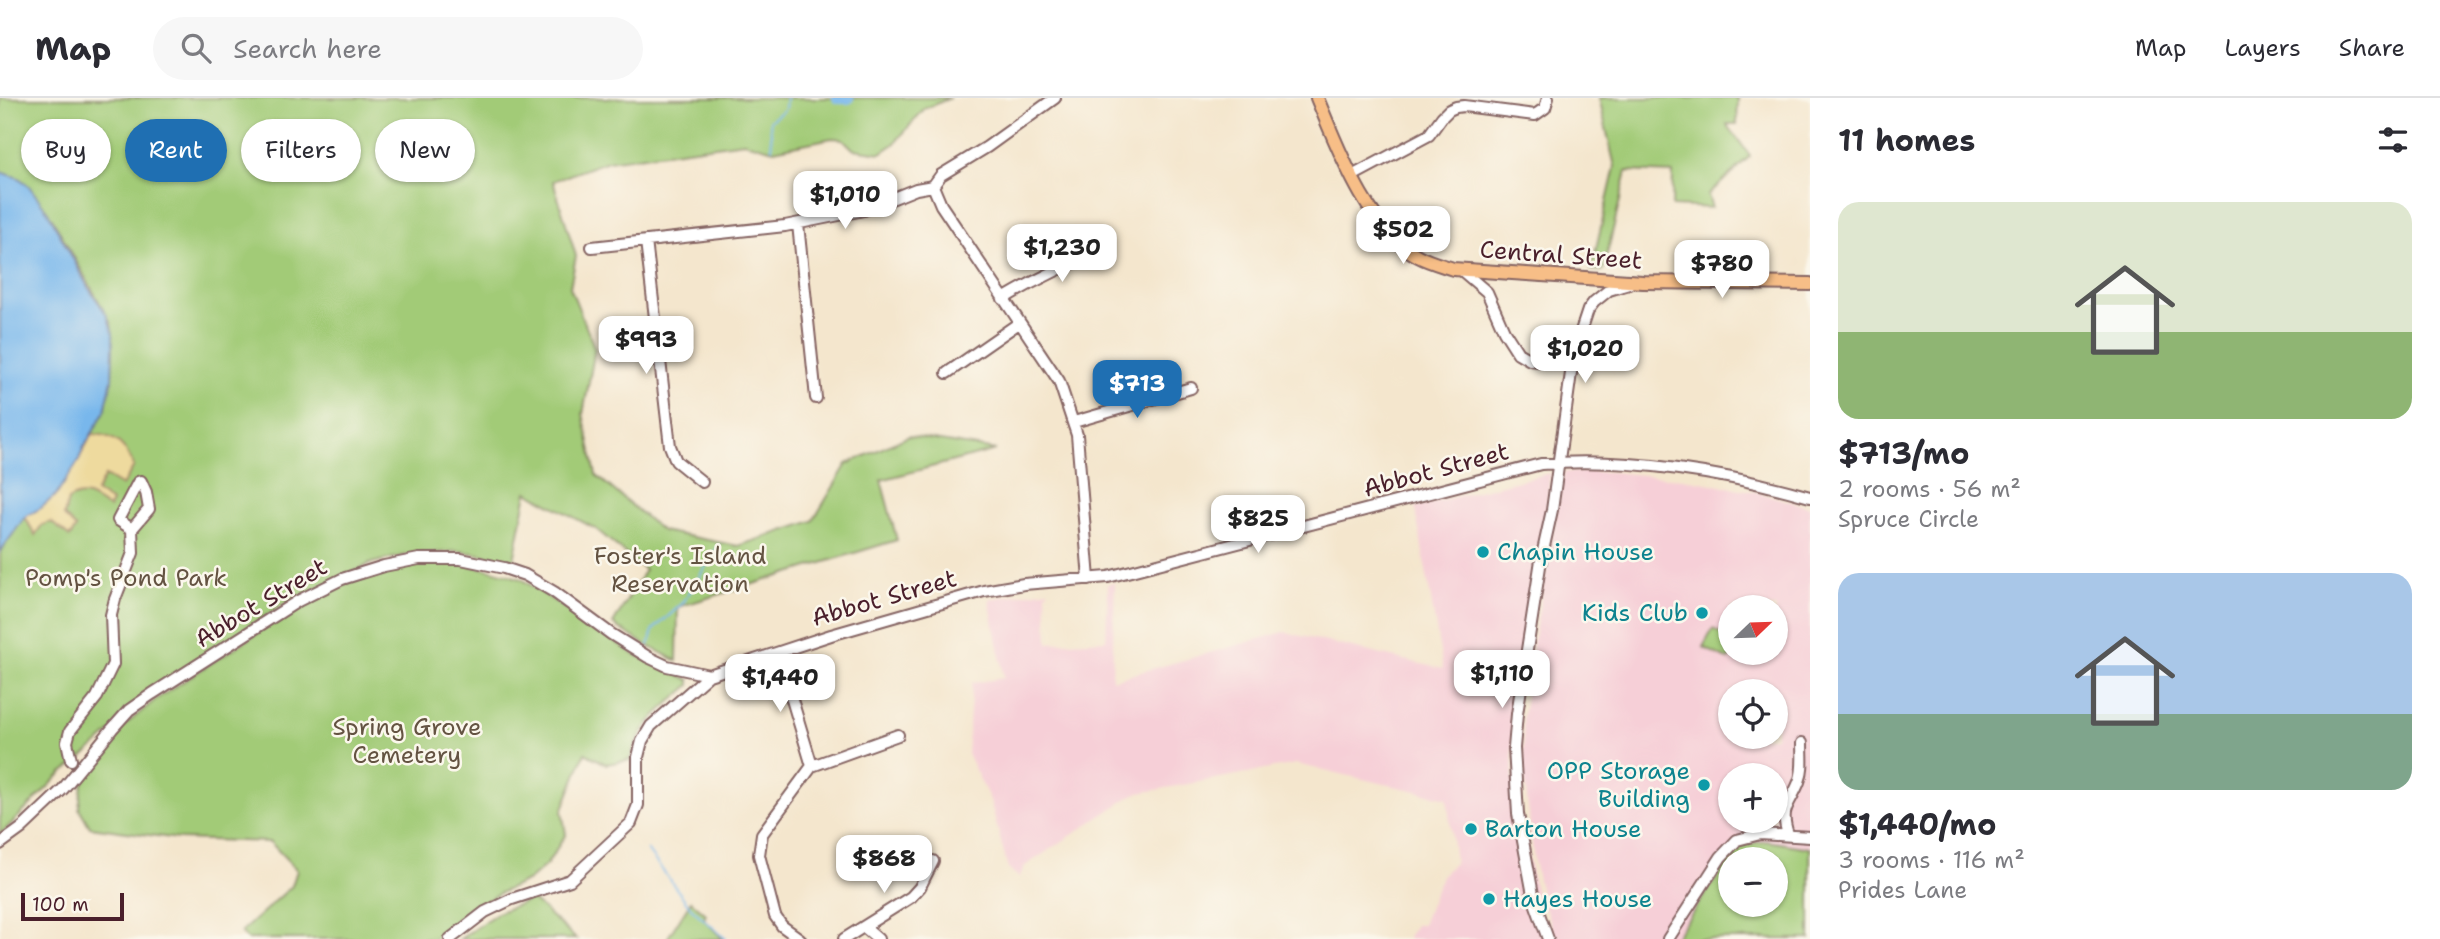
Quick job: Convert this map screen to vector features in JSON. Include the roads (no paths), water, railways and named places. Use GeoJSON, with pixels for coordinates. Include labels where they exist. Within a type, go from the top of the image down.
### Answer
{"type":"FeatureCollection","features":[{"type":"Feature","properties":{"kind":"main road","name":"Central Street"},"geometry":{"type":"LineString","coordinates":[[1317,98],[1352,176],[1376,216],[1395,239],[1416,255],[1460,269],[1635,282],[1810,284]]}},
{"type":"Feature","properties":{"kind":"street"},"geometry":{"type":"LineString","coordinates":[[592,247],[798,224],[864,210],[933,186],[941,176],[1055,98]]}},
{"type":"Feature","properties":{"kind":"street"},"geometry":{"type":"LineString","coordinates":[[1352,176],[1429,135],[1449,110],[1464,106],[1535,115],[1545,108],[1548,98]]}},
{"type":"Feature","properties":{"kind":"street"},"geometry":{"type":"LineString","coordinates":[[933,186],[940,205],[1059,381],[1077,435],[1089,579]]}},
{"type":"Feature","properties":{"kind":"street"},"geometry":{"type":"LineString","coordinates":[[798,224],[816,398]]}},
{"type":"Feature","properties":{"kind":"street"},"geometry":{"type":"LineString","coordinates":[[646,241],[670,446],[676,461],[702,482]]}},
{"type":"Feature","properties":{"kind":"street"},"geometry":{"type":"LineString","coordinates":[[1003,299],[1046,274],[1110,248]]}},
{"type":"Feature","properties":{"kind":"street"},"geometry":{"type":"LineString","coordinates":[[1460,269],[1487,292],[1510,342],[1518,353],[1530,360],[1573,365]]}},
{"type":"Feature","properties":{"kind":"street"},"geometry":{"type":"LineString","coordinates":[[1548,939],[1534,900],[1518,814],[1514,748],[1517,714],[1581,329],[1594,302],[1609,290],[1635,282]]}},
{"type":"Feature","properties":{"kind":"street"},"geometry":{"type":"LineString","coordinates":[[947,373],[1019,323]]}},
{"type":"Feature","properties":{"kind":"street"},"geometry":{"type":"LineString","coordinates":[[1074,422],[1191,388]]}},
{"type":"Feature","properties":{"kind":"street","name":"Abbot Street"},"geometry":{"type":"LineString","coordinates":[[0,844],[22,828],[63,789],[129,710],[152,694],[298,601],[342,579],[419,559],[461,559],[524,575],[554,592],[611,634],[648,657],[667,666],[709,675],[854,628],[984,591],[1038,582],[1089,579],[1172,561],[1530,467],[1558,463],[1614,465],[1716,475],[1756,481],[1810,497]]}},
{"type":"Feature","properties":{"kind":"street"},"geometry":{"type":"LineString","coordinates":[[71,760],[67,742],[70,731],[97,697],[113,664],[111,615],[114,599],[133,553],[132,529]]}},
{"type":"Feature","properties":{"kind":"street"},"geometry":{"type":"LineString","coordinates":[[778,653],[812,766]]}},
{"type":"Feature","properties":{"kind":"street"},"geometry":{"type":"LineString","coordinates":[[450,939],[485,912],[512,899],[570,880],[631,823],[638,805],[638,757],[642,741],[652,726],[709,675]]}},
{"type":"Feature","properties":{"kind":"street"},"geometry":{"type":"LineString","coordinates":[[800,939],[782,926],[775,916],[759,855],[762,834],[812,766],[898,735]]}},
{"type":"Feature","properties":{"kind":"street"},"geometry":{"type":"LineString","coordinates":[[1788,834],[1783,817],[1784,808],[1802,772],[1802,743]]}},
{"type":"Feature","properties":{"kind":"street"},"geometry":{"type":"LineString","coordinates":[[1668,939],[1721,857],[1737,841],[1760,834],[1810,837]]}},
{"type":"Feature","properties":{"kind":"street"},"geometry":{"type":"LineString","coordinates":[[844,939],[911,897],[920,887],[933,861]]}},
{"type":"Feature","properties":{"kind":"street"},"geometry":{"type":"LineString","coordinates":[[864,927],[878,939]]}},
{"type":"Feature","properties":{"kind":"water"},"geometry":{"type":"Polygon","coordinates":[[[0,172],[19,178],[29,186],[48,212],[88,287],[107,315],[113,333],[113,350],[112,379],[105,411],[78,462],[57,494],[25,517],[0,552],[0,172]]]}},
{"type":"Feature","properties":{"kind":"waterway"},"geometry":{"type":"LineString","coordinates":[[772,148],[770,121],[785,109],[786,98]]}},
{"type":"Feature","properties":{"kind":"waterway"},"geometry":{"type":"LineString","coordinates":[[838,98],[848,98]]}},
{"type":"Feature","properties":{"kind":"waterway"},"geometry":{"type":"LineString","coordinates":[[649,645],[653,630],[683,603],[719,545]]}},
{"type":"Feature","properties":{"kind":"waterway"},"geometry":{"type":"LineString","coordinates":[[647,850],[691,908],[726,939]]}},
{"type":"Feature","properties":{"kind":"place","name":"Chapin House"},"geometry":{"type":"Point","coordinates":[1483,552]}},
{"type":"Feature","properties":{"kind":"place","name":"Kids Club"},"geometry":{"type":"Point","coordinates":[1702,613]}},
{"type":"Feature","properties":{"kind":"place","name":"OPP Storage Building"},"geometry":{"type":"Point","coordinates":[1704,785]}},
{"type":"Feature","properties":{"kind":"place","name":"Barton House"},"geometry":{"type":"Point","coordinates":[1471,829]}},
{"type":"Feature","properties":{"kind":"place","name":"Hayes House"},"geometry":{"type":"Point","coordinates":[1489,899]}},
{"type":"Feature","properties":{"kind":"park label","name":"Foster's Island Reservation"},"geometry":{"type":"Point","coordinates":[680,570]}},
{"type":"Feature","properties":{"kind":"park label","name":"Pomp's Pond Park"},"geometry":{"type":"Point","coordinates":[126,578]}},
{"type":"Feature","properties":{"kind":"park label","name":"Spring Grove Cemetery"},"geometry":{"type":"Point","coordinates":[407,741]}}]}
